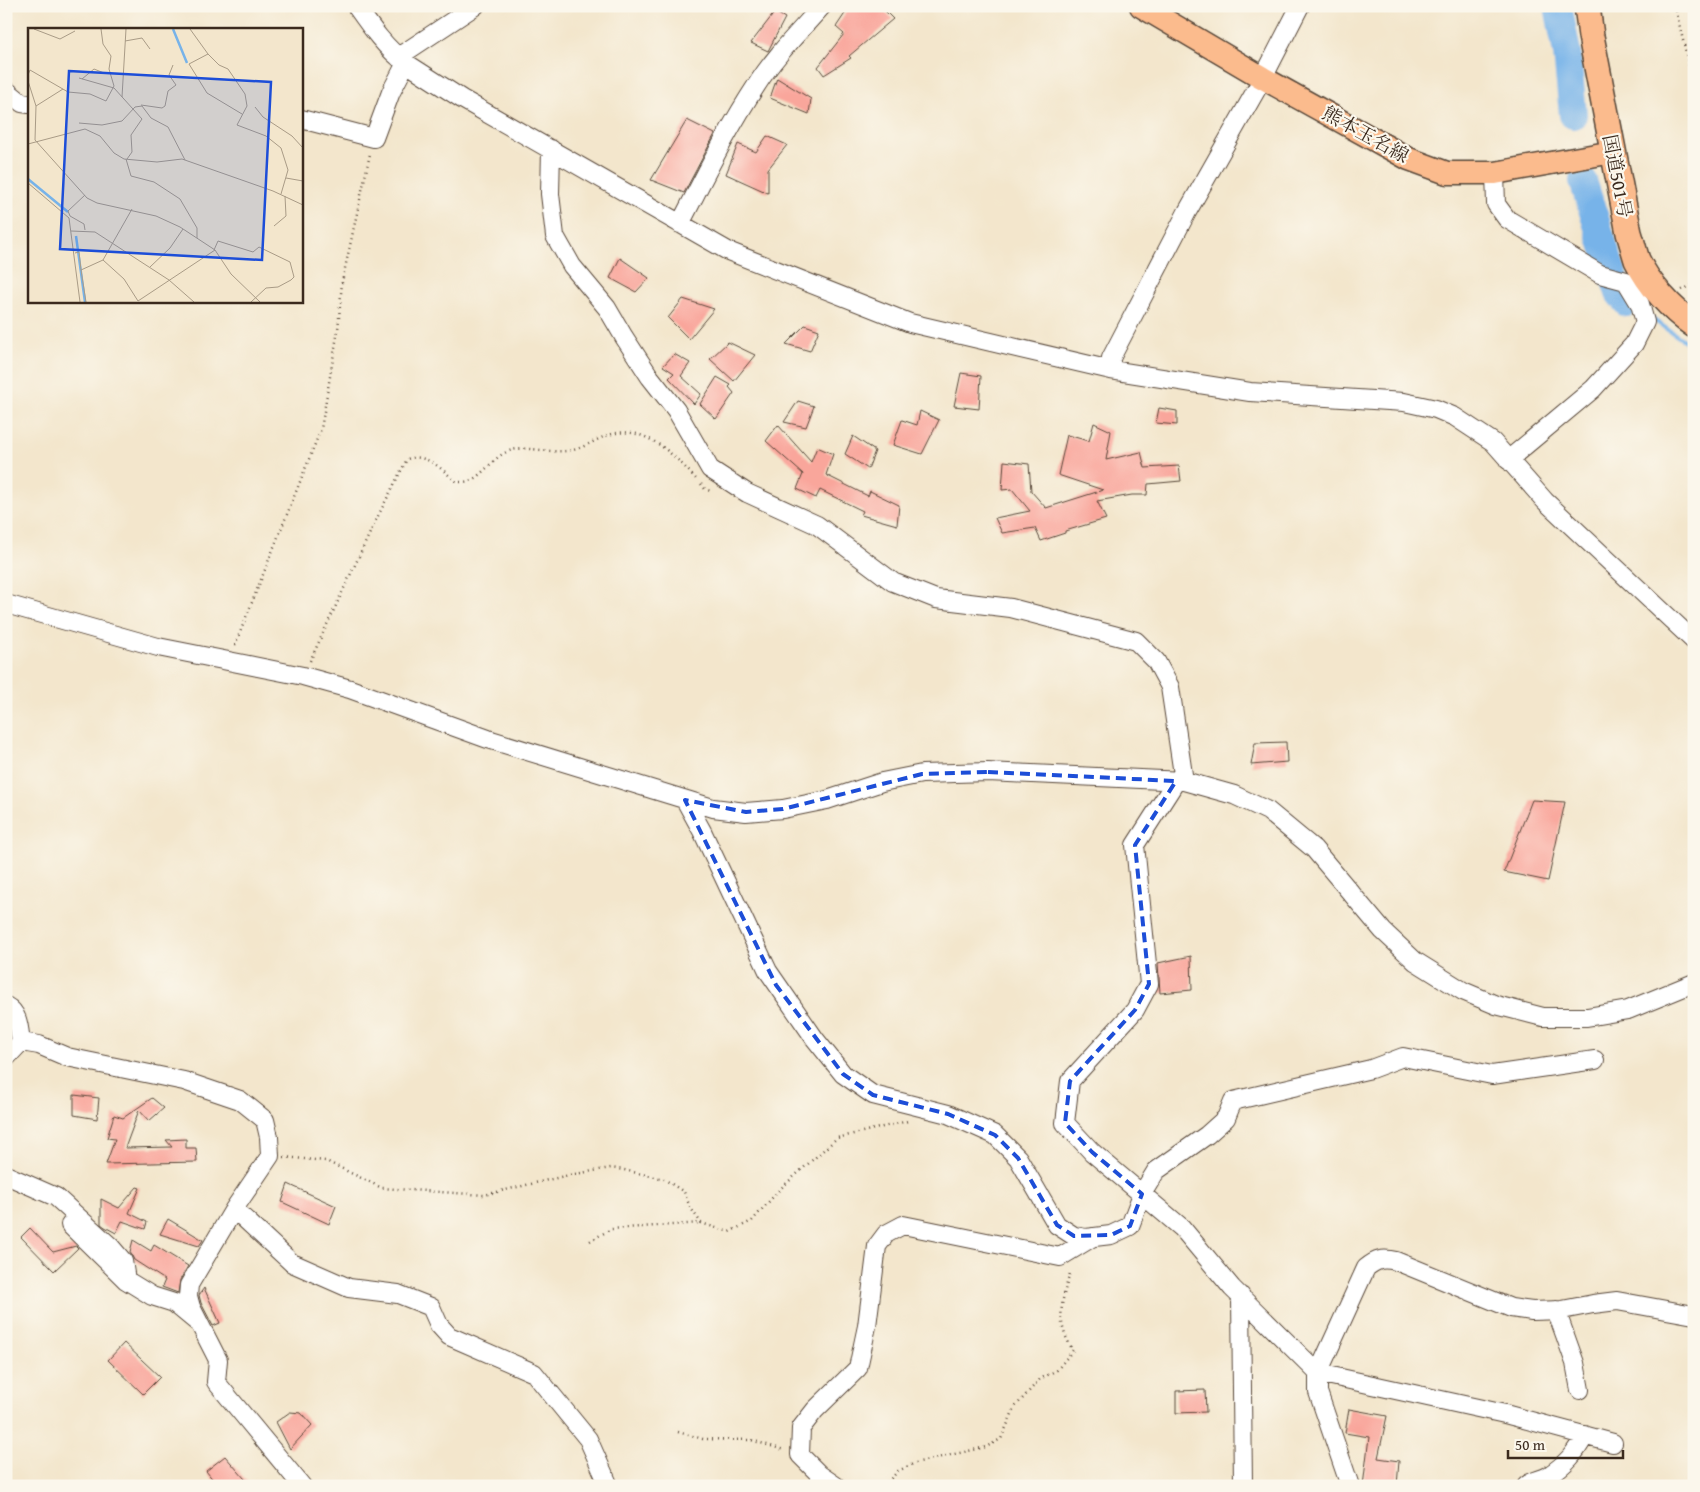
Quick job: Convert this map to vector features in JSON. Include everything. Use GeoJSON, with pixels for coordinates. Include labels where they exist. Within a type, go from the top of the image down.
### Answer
{"type":"FeatureCollection","features":[{"type":"Feature","properties":{"kind":"highway","name":"国道501号"},"geometry":{"type":"LineString","coordinates":[[1587,6],[1629,233],[1637,259],[1650,280],[1665,298],[1680,315],[1694,325]]}},
{"type":"Feature","properties":{"kind":"main road","name":"熊本玉名線"},"geometry":{"type":"LineString","coordinates":[[1141,6],[1263,78],[1409,159],[1447,173],[1496,173],[1613,152]]}},
{"type":"Feature","properties":{"kind":"street"},"geometry":{"type":"LineString","coordinates":[[356,6],[402,60],[462,99],[680,224],[728,251],[910,323],[1111,370],[1250,392],[1404,402],[1436,409],[1455,417],[1493,442],[1545,501],[1694,641]]}},
{"type":"Feature","properties":{"kind":"street"},"geometry":{"type":"LineString","coordinates":[[302,119],[374,138],[402,60],[475,6]]}},
{"type":"Feature","properties":{"kind":"street"},"geometry":{"type":"LineString","coordinates":[[680,224],[734,122],[756,85],[778,56],[822,6]]}},
{"type":"Feature","properties":{"kind":"street"},"geometry":{"type":"LineString","coordinates":[[1111,370],[1111,358],[1187,212],[1263,78],[1300,6]]}},
{"type":"Feature","properties":{"kind":"street"},"geometry":{"type":"LineString","coordinates":[[6,90],[22,103],[28,104]]}},
{"type":"Feature","properties":{"kind":"street"},"geometry":{"type":"LineString","coordinates":[[551,149],[550,194],[555,236],[572,266],[607,308],[650,377],[676,410],[710,469],[747,494],[817,525],[893,582],[936,599],[1011,608],[1136,641],[1156,661],[1170,687],[1180,781],[1135,845],[1149,984],[1135,1010],[1070,1081],[1065,1123],[1092,1152],[1182,1228],[1232,1288],[1318,1373],[1505,1414],[1613,1443]]}},
{"type":"Feature","properties":{"kind":"street"},"geometry":{"type":"LineString","coordinates":[[1496,173],[1496,204],[1506,219],[1600,274],[1626,281],[1640,304],[1645,322],[1634,344],[1593,389],[1508,460]]}},
{"type":"Feature","properties":{"kind":"street"},"geometry":{"type":"LineString","coordinates":[[6,604],[158,646],[303,676],[350,689],[488,739],[713,808],[746,812],[784,809],[827,800],[882,782],[922,774],[988,772],[1180,781],[1234,796],[1268,811],[1314,849],[1383,931],[1415,961],[1463,991],[1496,1005],[1543,1017],[1587,1017],[1628,1010],[1694,983]]}},
{"type":"Feature","properties":{"kind":"street"},"geometry":{"type":"LineString","coordinates":[[685,800],[702,831],[772,978],[815,1039],[843,1074],[873,1095],[948,1114],[995,1135],[1018,1158],[1058,1225],[1074,1236],[1111,1235],[1130,1226],[1142,1194],[1156,1172],[1207,1135],[1226,1118],[1233,1101],[1371,1070],[1402,1057],[1492,1075],[1594,1060]]}},
{"type":"Feature","properties":{"kind":"street"},"geometry":{"type":"LineString","coordinates":[[6,1006],[12,1010],[18,1022],[21,1042]]}},
{"type":"Feature","properties":{"kind":"street"},"geometry":{"type":"LineString","coordinates":[[6,1058],[21,1042]]}},
{"type":"Feature","properties":{"kind":"street"},"geometry":{"type":"LineString","coordinates":[[21,1042],[39,1046],[67,1057],[184,1081],[240,1100],[265,1120],[269,1137],[270,1156],[234,1208],[189,1285],[188,1296],[191,1307],[218,1360],[216,1382],[302,1486]]}},
{"type":"Feature","properties":{"kind":"street"},"geometry":{"type":"LineString","coordinates":[[6,1175],[56,1197],[112,1247],[122,1260],[126,1280]]}},
{"type":"Feature","properties":{"kind":"street"},"geometry":{"type":"LineString","coordinates":[[234,1208],[292,1263],[349,1288],[398,1294],[431,1307],[439,1325],[449,1336],[534,1374],[588,1439],[609,1486]]}},
{"type":"Feature","properties":{"kind":"street"},"geometry":{"type":"LineString","coordinates":[[69,1224],[136,1288],[152,1296],[174,1303],[199,1324]]}},
{"type":"Feature","properties":{"kind":"street"},"geometry":{"type":"LineString","coordinates":[[836,1486],[820,1475],[800,1455],[801,1428],[815,1410],[858,1368],[867,1326],[877,1246],[886,1234],[903,1225],[1060,1257],[1087,1237]]}},
{"type":"Feature","properties":{"kind":"street"},"geometry":{"type":"LineString","coordinates":[[1350,1486],[1318,1392],[1318,1373],[1366,1268],[1375,1261],[1384,1258],[1396,1261],[1511,1308],[1532,1311],[1556,1310],[1617,1301],[1694,1315]]}},
{"type":"Feature","properties":{"kind":"street"},"geometry":{"type":"LineString","coordinates":[[1241,1296],[1243,1486]]}},
{"type":"Feature","properties":{"kind":"street"},"geometry":{"type":"LineString","coordinates":[[1556,1310],[1575,1362],[1580,1390]]}},
{"type":"Feature","properties":{"kind":"street"},"geometry":{"type":"LineString","coordinates":[[1526,1486],[1547,1476],[1574,1455],[1585,1435]]}},
{"type":"Feature","properties":{"kind":"path"},"geometry":{"type":"LineString","coordinates":[[1675,6],[1694,87]]}},
{"type":"Feature","properties":{"kind":"path"},"geometry":{"type":"LineString","coordinates":[[229,660],[321,429],[338,330],[342,282],[374,138]]}},
{"type":"Feature","properties":{"kind":"path"},"geometry":{"type":"LineString","coordinates":[[303,676],[377,518],[407,459],[414,456],[430,460],[458,482],[470,481],[507,451],[519,448],[553,453],[575,450],[612,434],[630,432],[647,437],[681,463],[706,489],[720,495]]}},
{"type":"Feature","properties":{"kind":"path"},"geometry":{"type":"LineString","coordinates":[[590,1241],[611,1229],[701,1223],[729,1232],[752,1221],[779,1190],[837,1138],[916,1120]]}},
{"type":"Feature","properties":{"kind":"path"},"geometry":{"type":"LineString","coordinates":[[270,1156],[326,1161],[382,1188],[484,1195],[570,1175],[611,1168],[624,1170],[664,1179],[684,1192],[690,1207],[701,1223]]}},
{"type":"Feature","properties":{"kind":"path"},"geometry":{"type":"LineString","coordinates":[[884,1486],[898,1471],[915,1463],[986,1447],[1001,1440],[1015,1407],[1040,1379],[1057,1370],[1073,1350],[1065,1338],[1061,1319],[1062,1302],[1087,1237]]}},
{"type":"Feature","properties":{"kind":"path"},"geometry":{"type":"LineString","coordinates":[[678,1432],[703,1439],[751,1440],[800,1455]]}},
{"type":"Feature","properties":{"kind":"highlighted area"},"geometry":{"type":"Polygon","coordinates":[[[988,772],[1176,781],[1135,845],[1149,984],[1135,1010],[1070,1081],[1065,1123],[1092,1152],[1142,1194],[1130,1226],[1111,1235],[1074,1236],[1057,1225],[1018,1158],[995,1135],[948,1114],[873,1095],[843,1074],[776,985],[685,800],[746,812],[783,809],[922,774],[988,772]]]}},
{"type":"Feature","properties":{"kind":"building"},"geometry":{"type":"Polygon","coordinates":[[[850,6],[880,6],[893,19],[849,56],[851,58],[824,75],[818,67],[844,34],[836,27],[850,6]]]}},
{"type":"Feature","properties":{"kind":"building"},"geometry":{"type":"Polygon","coordinates":[[[775,12],[785,18],[768,51],[751,43],[775,12]]]}},
{"type":"Feature","properties":{"kind":"building"},"geometry":{"type":"Polygon","coordinates":[[[777,78],[811,99],[809,114],[770,98],[777,78]]]}},
{"type":"Feature","properties":{"kind":"building"},"geometry":{"type":"Polygon","coordinates":[[[687,120],[715,134],[684,193],[651,180],[687,120]]]}},
{"type":"Feature","properties":{"kind":"building"},"geometry":{"type":"Polygon","coordinates":[[[767,136],[787,145],[768,169],[768,193],[726,174],[738,144],[756,152],[767,136]]]}},
{"type":"Feature","properties":{"kind":"building"},"geometry":{"type":"Polygon","coordinates":[[[620,258],[649,278],[636,292],[610,278],[620,258]]]}},
{"type":"Feature","properties":{"kind":"building"},"geometry":{"type":"Polygon","coordinates":[[[683,299],[714,309],[689,339],[668,318],[683,299]]]}},
{"type":"Feature","properties":{"kind":"building"},"geometry":{"type":"Polygon","coordinates":[[[805,325],[819,330],[810,351],[786,344],[805,325]]]}},
{"type":"Feature","properties":{"kind":"building"},"geometry":{"type":"Polygon","coordinates":[[[728,342],[755,355],[734,381],[710,359],[728,342]]]}},
{"type":"Feature","properties":{"kind":"building"},"geometry":{"type":"Polygon","coordinates":[[[674,354],[690,363],[681,376],[701,394],[694,404],[669,378],[674,373],[663,366],[674,354]]]}},
{"type":"Feature","properties":{"kind":"building"},"geometry":{"type":"Polygon","coordinates":[[[961,373],[981,376],[979,409],[954,406],[961,373]]]}},
{"type":"Feature","properties":{"kind":"building"},"geometry":{"type":"Polygon","coordinates":[[[717,377],[731,385],[729,387],[734,393],[716,419],[700,404],[717,377]]]}},
{"type":"Feature","properties":{"kind":"building"},"geometry":{"type":"Polygon","coordinates":[[[798,401],[814,406],[806,427],[784,422],[798,401]]]}},
{"type":"Feature","properties":{"kind":"building"},"geometry":{"type":"Polygon","coordinates":[[[1159,408],[1177,411],[1177,425],[1156,423],[1159,408]]]}},
{"type":"Feature","properties":{"kind":"building"},"geometry":{"type":"Polygon","coordinates":[[[920,411],[939,420],[922,454],[893,445],[902,420],[917,425],[920,411]]]}},
{"type":"Feature","properties":{"kind":"building"},"geometry":{"type":"Polygon","coordinates":[[[1094,423],[1111,431],[1106,460],[1141,452],[1145,468],[1179,466],[1181,481],[1148,484],[1147,495],[1132,495],[1097,501],[1106,519],[1065,531],[1065,533],[1041,541],[1035,528],[1002,533],[995,518],[1030,511],[1012,489],[1002,490],[1004,461],[1029,464],[1031,491],[1046,508],[1103,490],[1058,475],[1067,435],[1089,441],[1094,423]]]}},
{"type":"Feature","properties":{"kind":"building"},"geometry":{"type":"Polygon","coordinates":[[[778,425],[811,462],[817,447],[833,454],[826,475],[868,496],[870,491],[899,505],[897,525],[861,515],[863,511],[820,490],[816,498],[797,489],[803,474],[766,441],[778,425]]]}},
{"type":"Feature","properties":{"kind":"building"},"geometry":{"type":"Polygon","coordinates":[[[853,436],[875,451],[868,469],[845,454],[853,436]]]}},
{"type":"Feature","properties":{"kind":"building"},"geometry":{"type":"Polygon","coordinates":[[[1286,742],[1287,762],[1251,765],[1255,743],[1286,742]]]}},
{"type":"Feature","properties":{"kind":"building"},"geometry":{"type":"Polygon","coordinates":[[[1532,800],[1565,802],[1548,881],[1504,872],[1532,800]]]}},
{"type":"Feature","properties":{"kind":"building"},"geometry":{"type":"Polygon","coordinates":[[[1191,956],[1192,990],[1160,993],[1158,963],[1191,956]]]}},
{"type":"Feature","properties":{"kind":"building"},"geometry":{"type":"Polygon","coordinates":[[[74,1095],[99,1098],[97,1119],[74,1115],[74,1095]]]}},
{"type":"Feature","properties":{"kind":"building"},"geometry":{"type":"Polygon","coordinates":[[[152,1098],[164,1108],[149,1121],[139,1110],[125,1148],[172,1147],[166,1140],[186,1139],[186,1148],[196,1148],[197,1162],[106,1164],[115,1139],[107,1138],[114,1115],[123,1118],[152,1098]]]}},
{"type":"Feature","properties":{"kind":"building"},"geometry":{"type":"Polygon","coordinates":[[[288,1184],[336,1206],[329,1224],[282,1202],[288,1184]]]}},
{"type":"Feature","properties":{"kind":"building"},"geometry":{"type":"Polygon","coordinates":[[[137,1187],[140,1188],[129,1213],[147,1222],[145,1229],[122,1221],[116,1233],[101,1224],[101,1199],[119,1208],[137,1187]]]}},
{"type":"Feature","properties":{"kind":"building"},"geometry":{"type":"Polygon","coordinates":[[[168,1219],[203,1240],[199,1246],[160,1234],[168,1219]]]}},
{"type":"Feature","properties":{"kind":"building"},"geometry":{"type":"Polygon","coordinates":[[[30,1228],[53,1252],[76,1246],[78,1248],[54,1271],[21,1237],[30,1228]]]}},
{"type":"Feature","properties":{"kind":"building"},"geometry":{"type":"Polygon","coordinates":[[[133,1240],[151,1251],[154,1245],[188,1266],[180,1280],[178,1293],[162,1287],[165,1280],[134,1260],[130,1252],[133,1240]]]}},
{"type":"Feature","properties":{"kind":"building"},"geometry":{"type":"Polygon","coordinates":[[[204,1288],[220,1323],[213,1326],[199,1295],[204,1288]]]}},
{"type":"Feature","properties":{"kind":"building"},"geometry":{"type":"Polygon","coordinates":[[[124,1343],[160,1377],[143,1394],[108,1360],[124,1343]]]}},
{"type":"Feature","properties":{"kind":"building"},"geometry":{"type":"Polygon","coordinates":[[[1205,1390],[1206,1412],[1176,1413],[1176,1391],[1205,1390]]]}},
{"type":"Feature","properties":{"kind":"building"},"geometry":{"type":"Polygon","coordinates":[[[1349,1409],[1387,1416],[1378,1458],[1399,1461],[1397,1486],[1363,1486],[1369,1437],[1345,1433],[1349,1409]]]}},
{"type":"Feature","properties":{"kind":"building"},"geometry":{"type":"Polygon","coordinates":[[[290,1412],[301,1413],[312,1425],[290,1449],[276,1422],[290,1412]]]}},
{"type":"Feature","properties":{"kind":"building"},"geometry":{"type":"Polygon","coordinates":[[[225,1456],[251,1486],[218,1486],[206,1471],[225,1456]]]}},
{"type":"Feature","properties":{"kind":"waterway"},"geometry":{"type":"LineString","coordinates":[[1558,6],[1567,53],[1573,115]]}},
{"type":"Feature","properties":{"kind":"waterway"},"geometry":{"type":"LineString","coordinates":[[1583,181],[1619,293],[1627,303]]}},
{"type":"Feature","properties":{"kind":"waterway"},"geometry":{"type":"LineString","coordinates":[[1649,317],[1694,347]]}}]}
